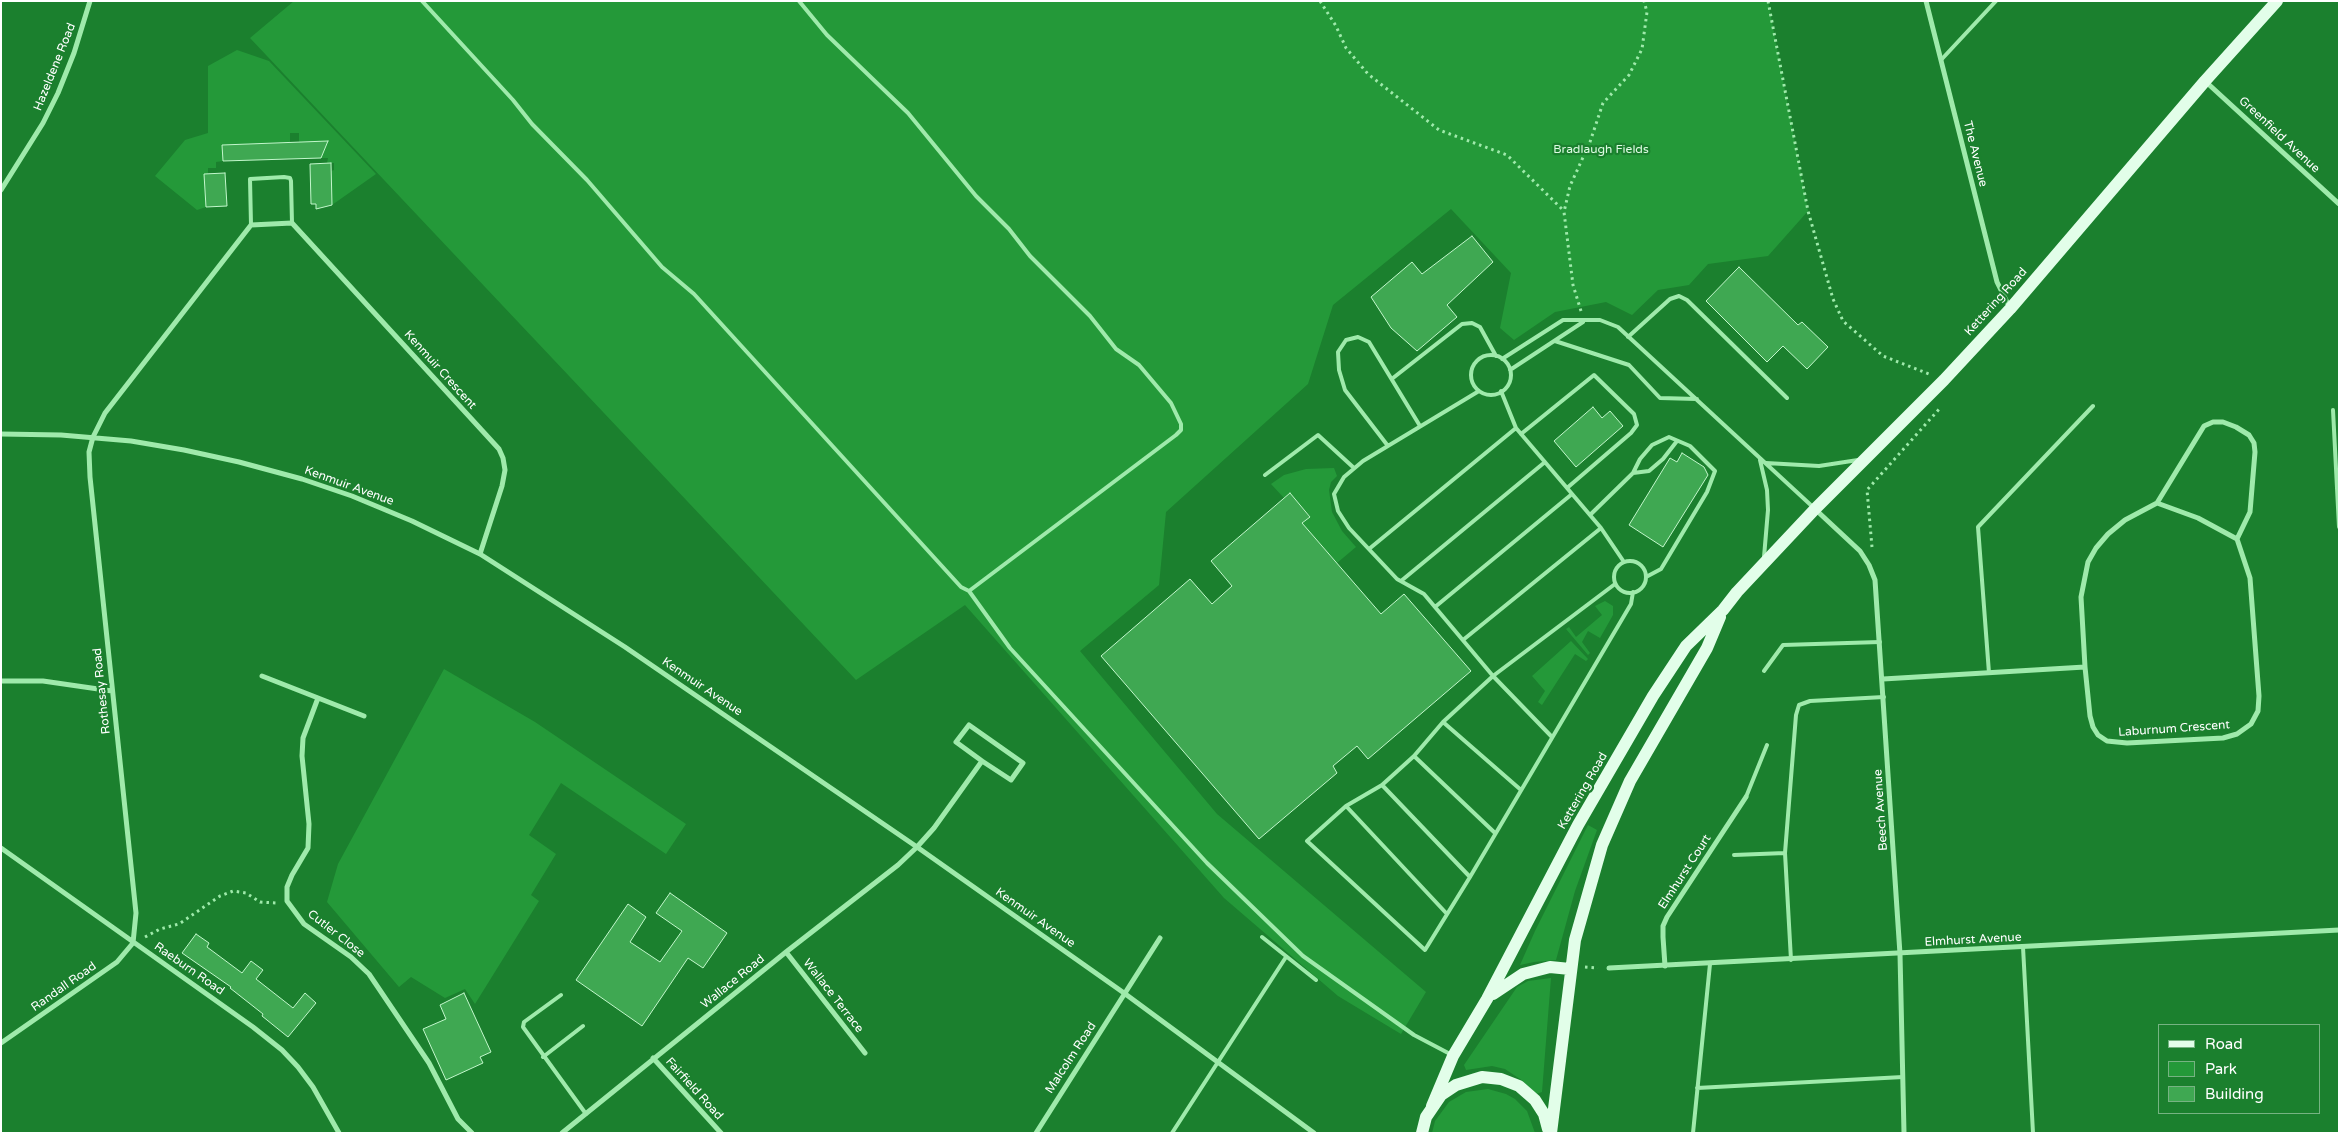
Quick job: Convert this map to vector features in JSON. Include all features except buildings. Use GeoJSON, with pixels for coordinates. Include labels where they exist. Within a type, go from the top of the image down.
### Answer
{"type":"FeatureCollection","features":[{"type":"Feature","properties":{"kind":"main road","name":"Kettering Road"},"geometry":{"type":"LineString","coordinates":[[1411,1133],[1429,1111],[1453,1056],[1488,999],[1578,825],[1653,696],[1686,646],[1723,610],[1737,592],[1815,509],[1944,380],[2010,309],[2205,81],[2277,1]]}},
{"type":"Feature","properties":{"kind":"main road","name":"Kettering Road"},"geometry":{"type":"LineString","coordinates":[[1550,1133],[1575,940],[1602,844],[1630,781],[1707,648],[1723,610]]}},
{"type":"Feature","properties":{"kind":"main road","name":"Kettering Road"},"geometry":{"type":"LineString","coordinates":[[1488,999],[1501,986],[1523,974],[1550,967],[1570,968]]}},
{"type":"Feature","properties":{"kind":"main road"},"geometry":{"type":"LineString","coordinates":[[1422,1133],[1429,1111],[1441,1095],[1456,1084],[1482,1077],[1502,1079],[1518,1086],[1535,1100],[1544,1114],[1550,1133]]}},
{"type":"Feature","properties":{"kind":"street","name":"Hazeldene Road"},"geometry":{"type":"LineString","coordinates":[[1,190],[43,124],[58,93],[74,53],[90,1]]}},
{"type":"Feature","properties":{"kind":"street","name":"The Avenue"},"geometry":{"type":"LineString","coordinates":[[1926,1],[1996,282],[2010,309]]}},
{"type":"Feature","properties":{"kind":"street","name":"Greenfield Avenue"},"geometry":{"type":"LineString","coordinates":[[2205,81],[2339,204]]}},
{"type":"Feature","properties":{"kind":"street"},"geometry":{"type":"LineString","coordinates":[[93,437],[105,413],[251,225],[292,223]]}},
{"type":"Feature","properties":{"kind":"street","name":"Kenmuir Crescent"},"geometry":{"type":"LineString","coordinates":[[292,223],[499,449],[505,470],[502,486],[480,554]]}},
{"type":"Feature","properties":{"kind":"street"},"geometry":{"type":"LineString","coordinates":[[2213,422],[2223,422],[2249,435],[2254,443],[2255,452],[2250,512],[2237,539],[2198,518],[2157,504],[2204,426],[2213,422]]}},
{"type":"Feature","properties":{"kind":"street","name":"Kenmuir Avenue"},"geometry":{"type":"LineString","coordinates":[[1,434],[93,437],[184,450],[302,479],[352,496],[412,521],[480,554],[626,647],[917,847],[1124,994],[1314,1133]]}},
{"type":"Feature","properties":{"kind":"street","name":"Rothesay Road"},"geometry":{"type":"LineString","coordinates":[[93,437],[90,452],[90,476],[136,913],[133,942]]}},
{"type":"Feature","properties":{"kind":"street","name":"Laburnum Crescent"},"geometry":{"type":"LineString","coordinates":[[2157,504],[2125,520],[2108,534],[2096,548],[2088,562],[2081,597],[2090,716],[2092,727],[2098,735],[2107,741],[2126,743],[2224,738],[2245,730],[2255,718],[2259,696],[2250,578],[2237,539]]}},
{"type":"Feature","properties":{"kind":"street","name":"Beech Avenue"},"geometry":{"type":"LineString","coordinates":[[1815,509],[1847,537],[1869,565],[1875,580],[1900,954],[1904,1133]]}},
{"type":"Feature","properties":{"kind":"street"},"geometry":{"type":"LineString","coordinates":[[1883,679],[2085,667]]}},
{"type":"Feature","properties":{"kind":"street"},"geometry":{"type":"LineString","coordinates":[[262,676],[364,716]]}},
{"type":"Feature","properties":{"kind":"street"},"geometry":{"type":"LineString","coordinates":[[1,681],[43,681],[112,691]]}},
{"type":"Feature","properties":{"kind":"street"},"geometry":{"type":"LineString","coordinates":[[287,901],[287,887],[308,848],[309,824],[302,756],[303,738],[318,698]]}},
{"type":"Feature","properties":{"kind":"street"},"geometry":{"type":"LineString","coordinates":[[969,725],[1023,763],[1011,780],[982,761],[956,742],[969,725]]}},
{"type":"Feature","properties":{"kind":"street","name":"Wallace Road"},"geometry":{"type":"LineString","coordinates":[[562,1133],[653,1058],[898,865],[934,828],[982,761]]}},
{"type":"Feature","properties":{"kind":"street","name":"Elmhurst Court"},"geometry":{"type":"LineString","coordinates":[[1665,966],[1663,937],[1667,917],[1746,797]]}},
{"type":"Feature","properties":{"kind":"street","name":"Raeburn Road"},"geometry":{"type":"LineString","coordinates":[[1,848],[282,1050],[313,1087],[339,1133]]}},
{"type":"Feature","properties":{"kind":"street","name":"Cutler Close"},"geometry":{"type":"LineString","coordinates":[[287,901],[304,924],[351,957],[369,974],[429,1063],[458,1119],[472,1133]]}},
{"type":"Feature","properties":{"kind":"street","name":"Elmhurst Avenue"},"geometry":{"type":"LineString","coordinates":[[1609,968],[2339,930]]}},
{"type":"Feature","properties":{"kind":"street","name":"Malcolm Road"},"geometry":{"type":"LineString","coordinates":[[1036,1133],[1160,938]]}},
{"type":"Feature","properties":{"kind":"street","name":"Randall Road"},"geometry":{"type":"LineString","coordinates":[[1,1043],[117,962],[133,942]]}},
{"type":"Feature","properties":{"kind":"street","name":"Wallace Terrace"},"geometry":{"type":"LineString","coordinates":[[786,952],[865,1053]]}},
{"type":"Feature","properties":{"kind":"street","name":"Fairfield Road"},"geometry":{"type":"LineString","coordinates":[[653,1058],[721,1133]]}},
{"type":"Feature","properties":{"kind":"lane"},"geometry":{"type":"LineString","coordinates":[[422,1],[513,100],[532,124],[587,180],[662,267],[694,294],[961,587],[969,591],[1010,648],[1127,778],[1207,863],[1303,956],[1414,1035],[1453,1056]]}},
{"type":"Feature","properties":{"kind":"lane"},"geometry":{"type":"LineString","coordinates":[[798,1],[827,35],[908,113],[976,196],[1009,229],[1030,256],[1090,316],[1116,349],[1138,366],[1171,403],[1181,424],[1181,430],[1176,435],[969,591]]}},
{"type":"Feature","properties":{"kind":"lane"},"geometry":{"type":"LineString","coordinates":[[1941,60],[1996,1]]}},
{"type":"Feature","properties":{"kind":"lane"},"geometry":{"type":"LineString","coordinates":[[251,225],[250,179],[284,176],[290,178],[291,182],[292,223]]}},
{"type":"Feature","properties":{"kind":"lane"},"geometry":{"type":"LineString","coordinates":[[1628,337],[1670,299],[1679,296],[1687,300],[1787,398]]}},
{"type":"Feature","properties":{"kind":"lane"},"geometry":{"type":"LineString","coordinates":[[1502,359],[1510,352],[1563,320],[1584,322],[1600,320],[1618,328],[1815,509]]}},
{"type":"Feature","properties":{"kind":"lane"},"geometry":{"type":"LineString","coordinates":[[1510,370],[1584,322]]}},
{"type":"Feature","properties":{"kind":"lane"},"geometry":{"type":"LineString","coordinates":[[1393,378],[1462,324],[1472,323],[1480,327],[1496,356]]}},
{"type":"Feature","properties":{"kind":"lane"},"geometry":{"type":"LineString","coordinates":[[1388,446],[1345,390],[1339,370],[1338,352],[1346,340],[1358,337],[1369,342],[1393,378],[1420,426]]}},
{"type":"Feature","properties":{"kind":"lane"},"geometry":{"type":"LineString","coordinates":[[1556,341],[1629,365],[1660,398],[1696,399]]}},
{"type":"Feature","properties":{"kind":"lane"},"geometry":{"type":"LineString","coordinates":[[1487,356],[1496,356],[1502,359],[1510,370],[1509,383],[1502,391],[1487,394],[1479,391],[1471,377],[1474,364],[1487,356]]}},
{"type":"Feature","properties":{"kind":"lane"},"geometry":{"type":"LineString","coordinates":[[1521,434],[1594,375],[1634,414],[1637,425],[1630,434],[1567,488]]}},
{"type":"Feature","properties":{"kind":"lane"},"geometry":{"type":"LineString","coordinates":[[1479,391],[1354,468],[1344,477],[1334,494],[1338,511],[1348,528],[1401,581],[1424,594],[1493,676],[1552,737]]}},
{"type":"Feature","properties":{"kind":"lane"},"geometry":{"type":"LineString","coordinates":[[1502,391],[1516,428],[1601,528],[1624,562]]}},
{"type":"Feature","properties":{"kind":"lane"},"geometry":{"type":"LineString","coordinates":[[1989,673],[1978,527],[2092,406]]}},
{"type":"Feature","properties":{"kind":"lane"},"geometry":{"type":"LineString","coordinates":[[2333,410],[2339,526]]}},
{"type":"Feature","properties":{"kind":"lane"},"geometry":{"type":"LineString","coordinates":[[1369,549],[1516,428]]}},
{"type":"Feature","properties":{"kind":"lane"},"geometry":{"type":"LineString","coordinates":[[1265,476],[1318,436],[1354,468]]}},
{"type":"Feature","properties":{"kind":"lane"},"geometry":{"type":"LineString","coordinates":[[1590,515],[1633,473],[1640,459],[1652,445],[1669,437],[1690,446],[1715,471],[1707,492],[1661,569],[1646,577],[1642,587],[1633,592],[1622,591],[1615,584],[1614,574],[1619,565],[1628,561],[1642,567],[1646,577]]}},
{"type":"Feature","properties":{"kind":"lane"},"geometry":{"type":"LineString","coordinates":[[1633,473],[1649,471],[1663,460],[1677,441]]}},
{"type":"Feature","properties":{"kind":"lane"},"geometry":{"type":"LineString","coordinates":[[1760,458],[1767,490],[1768,510],[1763,564]]}},
{"type":"Feature","properties":{"kind":"lane"},"geometry":{"type":"LineString","coordinates":[[1766,463],[1819,466],[1866,458]]}},
{"type":"Feature","properties":{"kind":"lane"},"geometry":{"type":"LineString","coordinates":[[1401,581],[1545,462]]}},
{"type":"Feature","properties":{"kind":"lane"},"geometry":{"type":"LineString","coordinates":[[1435,607],[1572,494]]}},
{"type":"Feature","properties":{"kind":"lane"},"geometry":{"type":"LineString","coordinates":[[1463,640],[1601,528]]}},
{"type":"Feature","properties":{"kind":"lane"},"geometry":{"type":"LineString","coordinates":[[1615,584],[1493,676],[1443,722],[1414,756],[1382,785],[1346,806],[1307,841],[1425,950],[1631,604],[1633,592]]}},
{"type":"Feature","properties":{"kind":"lane"},"geometry":{"type":"LineString","coordinates":[[1764,671],[1783,645],[1880,642]]}},
{"type":"Feature","properties":{"kind":"lane"},"geometry":{"type":"LineString","coordinates":[[1791,960],[1785,853],[1796,715],[1800,705],[1810,701],[1884,697]]}},
{"type":"Feature","properties":{"kind":"lane"},"geometry":{"type":"LineString","coordinates":[[1443,722],[1521,790]]}},
{"type":"Feature","properties":{"kind":"lane"},"geometry":{"type":"LineString","coordinates":[[1746,797],[1767,745]]}},
{"type":"Feature","properties":{"kind":"lane"},"geometry":{"type":"LineString","coordinates":[[1414,756],[1495,833]]}},
{"type":"Feature","properties":{"kind":"lane"},"geometry":{"type":"LineString","coordinates":[[1382,785],[1470,876]]}},
{"type":"Feature","properties":{"kind":"lane"},"geometry":{"type":"LineString","coordinates":[[1346,806],[1446,914]]}},
{"type":"Feature","properties":{"kind":"lane"},"geometry":{"type":"LineString","coordinates":[[1734,855],[1785,853]]}},
{"type":"Feature","properties":{"kind":"lane"},"geometry":{"type":"LineString","coordinates":[[1262,937],[1316,980]]}},
{"type":"Feature","properties":{"kind":"lane"},"geometry":{"type":"LineString","coordinates":[[2023,947],[2033,1133]]}},
{"type":"Feature","properties":{"kind":"lane"},"geometry":{"type":"LineString","coordinates":[[1172,1133],[1286,957]]}},
{"type":"Feature","properties":{"kind":"lane"},"geometry":{"type":"LineString","coordinates":[[1693,1133],[1710,964]]}},
{"type":"Feature","properties":{"kind":"lane"},"geometry":{"type":"LineString","coordinates":[[560,995],[522,1024],[543,1057],[586,1114]]}},
{"type":"Feature","properties":{"kind":"lane"},"geometry":{"type":"LineString","coordinates":[[543,1057],[583,1026]]}},
{"type":"Feature","properties":{"kind":"lane"},"geometry":{"type":"LineString","coordinates":[[1697,1088],[1903,1077]]}},
{"type":"Feature","properties":{"kind":"path"},"geometry":{"type":"LineString","coordinates":[[1320,1],[1336,26],[1346,48],[1368,74],[1438,130],[1507,155],[1564,212]]}},
{"type":"Feature","properties":{"kind":"path"},"geometry":{"type":"LineString","coordinates":[[1584,322],[1573,285],[1564,212],[1570,186],[1590,142],[1603,103],[1629,74],[1642,49],[1647,12],[1644,1]]}},
{"type":"Feature","properties":{"kind":"path"},"geometry":{"type":"LineString","coordinates":[[1768,1],[1808,211],[1833,299],[1843,321],[1883,356],[1944,380]]}},
{"type":"Feature","properties":{"kind":"path"},"geometry":{"type":"LineString","coordinates":[[1873,550],[1867,490],[1947,400]]}},
{"type":"Feature","properties":{"kind":"path"},"geometry":{"type":"LineString","coordinates":[[133,942],[160,929],[179,924],[220,896],[233,891],[246,893],[260,902],[268,904],[287,901]]}},
{"type":"Feature","properties":{"kind":"path"},"geometry":{"type":"LineString","coordinates":[[1570,968],[1609,968]]}},
{"type":"Feature","properties":{"kind":"green space","name":"Bradlaugh Fields"},"geometry":{"type":"Polygon","coordinates":[[[294,1],[1768,1],[1808,211],[1768,256],[1708,264],[1689,285],[1658,290],[1632,315],[1606,302],[1555,312],[1514,340],[1500,328],[1511,273],[1451,209],[1333,305],[1308,384],[1166,512],[1159,585],[1080,651],[1217,814],[1426,992],[1401,1034],[1338,996],[1224,898],[965,605],[856,680],[250,38],[294,1]]]}},
{"type":"Feature","properties":{"kind":"green space"},"geometry":{"type":"Polygon","coordinates":[[[237,50],[269,61],[376,174],[332,205],[331,171],[334,170],[334,163],[327,163],[328,158],[321,158],[327,141],[299,142],[299,133],[290,133],[290,142],[222,145],[223,161],[216,162],[216,168],[208,168],[208,174],[204,175],[206,207],[197,210],[155,176],[185,140],[208,133],[208,66],[237,50]]]}},
{"type":"Feature","properties":{"kind":"green space"},"geometry":{"type":"Polygon","coordinates":[[[1334,468],[1337,476],[1331,482],[1329,490],[1332,512],[1342,531],[1356,547],[1337,563],[1302,523],[1310,516],[1290,493],[1284,498],[1271,484],[1284,475],[1306,469],[1334,468]]]}},
{"type":"Feature","properties":{"kind":"green space"},"geometry":{"type":"Polygon","coordinates":[[[1605,601],[1613,606],[1613,615],[1600,638],[1588,631],[1582,642],[1590,653],[1588,655],[1566,629],[1569,627],[1576,637],[1602,615],[1595,606],[1605,601]]]}},
{"type":"Feature","properties":{"kind":"green space"},"geometry":{"type":"Polygon","coordinates":[[[1571,641],[1588,659],[1586,661],[1575,654],[1542,705],[1538,702],[1545,691],[1532,676],[1571,641]]]}},
{"type":"Feature","properties":{"kind":"green space"},"geometry":{"type":"Polygon","coordinates":[[[444,669],[535,722],[686,824],[666,854],[561,783],[529,835],[556,854],[531,895],[539,901],[475,1004],[465,989],[445,998],[411,977],[399,987],[327,902],[338,864],[444,669]]]}},
{"type":"Feature","properties":{"kind":"green space"},"geometry":{"type":"Polygon","coordinates":[[[1588,825],[1597,830],[1575,891],[1556,960],[1520,965],[1535,931],[1588,825]]]}},
{"type":"Feature","properties":{"kind":"green space"},"geometry":{"type":"Polygon","coordinates":[[[1551,978],[1542,1092],[1536,1094],[1523,1081],[1505,1069],[1492,1066],[1466,1070],[1464,1065],[1517,987],[1528,981],[1551,978]]]}},
{"type":"Feature","properties":{"kind":"green space"},"geometry":{"type":"Polygon","coordinates":[[[1488,1089],[1506,1094],[1515,1099],[1527,1111],[1535,1133],[1432,1133],[1435,1121],[1449,1102],[1466,1092],[1488,1089]]]}}]}
